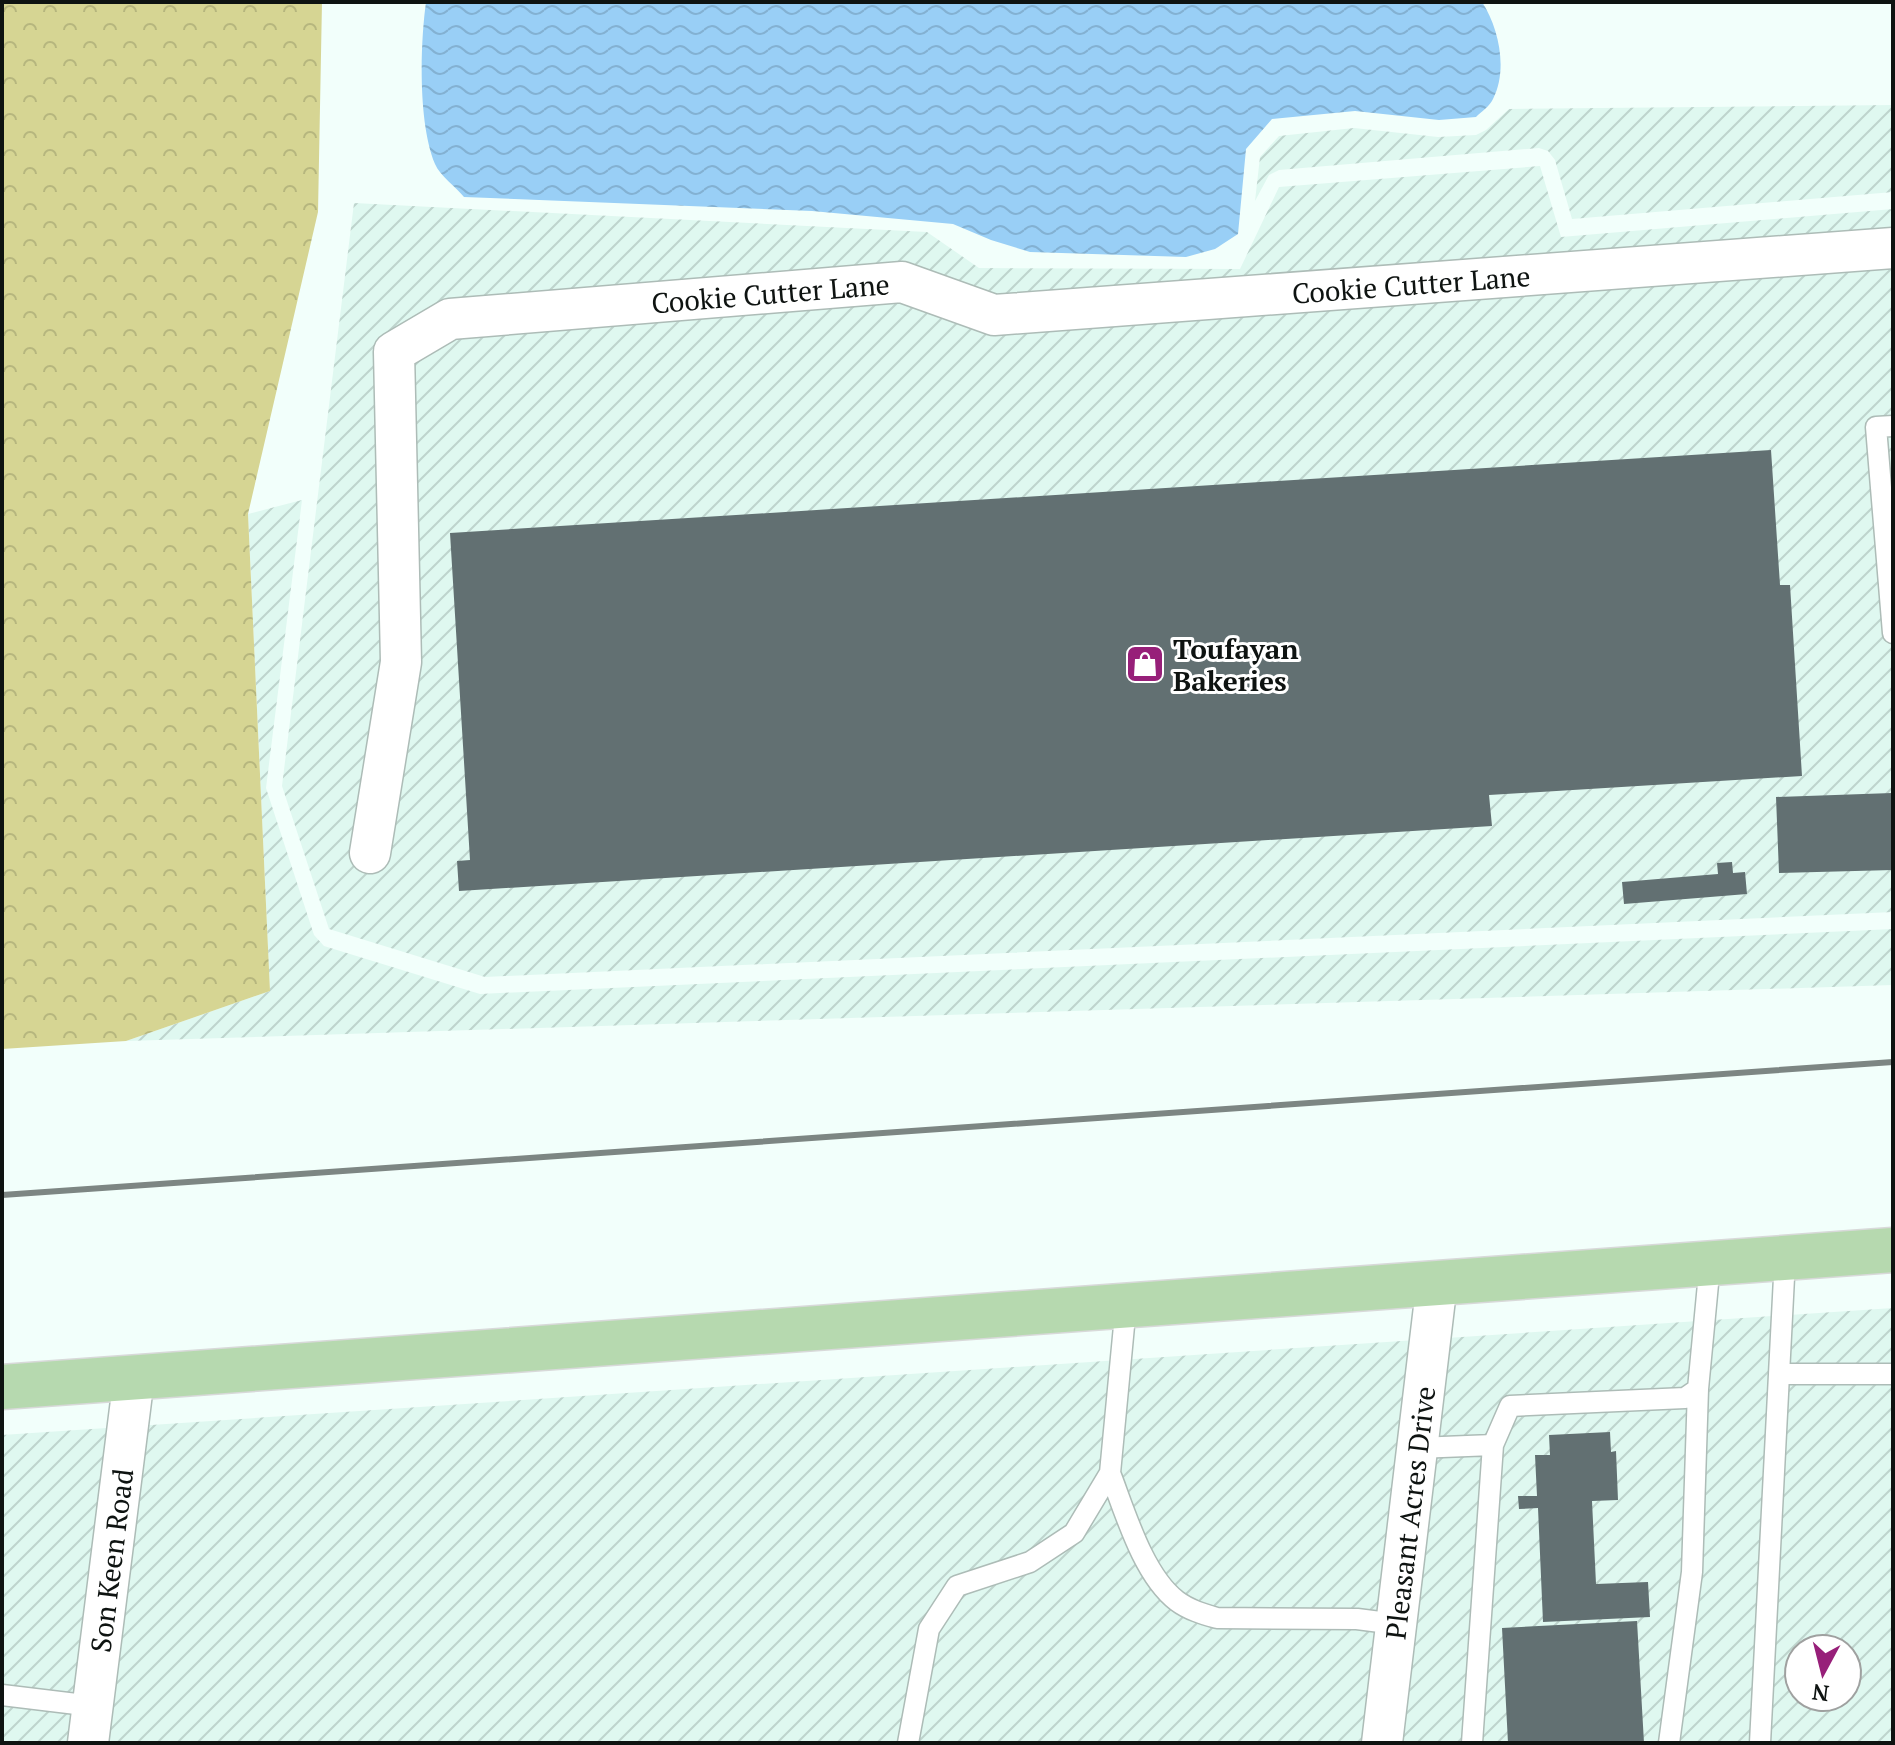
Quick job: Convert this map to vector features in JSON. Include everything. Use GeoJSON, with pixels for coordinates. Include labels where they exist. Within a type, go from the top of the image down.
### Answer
{"type":"FeatureCollection","features":[{"type":"Feature","properties":{"kind":"main road"},"geometry":{"type":"LineString","coordinates":[[2,1387],[1893,1250]]}},
{"type":"Feature","properties":{"kind":"street","name":"Cookie Cutter Lane"},"geometry":{"type":"LineString","coordinates":[[370,853],[401,662],[394,352],[450,319],[902,282],[994,315],[1893,248]]}},
{"type":"Feature","properties":{"kind":"street","name":"Pleasant Acres Drive"},"geometry":{"type":"LineString","coordinates":[[1382,1743],[1437,1282]]}},
{"type":"Feature","properties":{"kind":"street","name":"Son Keen Road"},"geometry":{"type":"LineString","coordinates":[[91,1724],[134,1377]]}},
{"type":"Feature","properties":{"kind":"lane"},"geometry":{"type":"LineString","coordinates":[[1893,426],[1876,427],[1893,633]]}},
{"type":"Feature","properties":{"kind":"lane"},"geometry":{"type":"LineString","coordinates":[[1760,1743],[1785,1258]]}},
{"type":"Feature","properties":{"kind":"lane"},"geometry":{"type":"LineString","coordinates":[[1669,1743],[1692,1572],[1698,1389],[1710,1263]]}},
{"type":"Feature","properties":{"kind":"lane"},"geometry":{"type":"LineString","coordinates":[[1126,1305],[1110,1473],[1131,1531],[1158,1581],[1177,1601],[1217,1618],[1357,1619],[1396,1624]]}},
{"type":"Feature","properties":{"kind":"lane"},"geometry":{"type":"LineString","coordinates":[[1779,1374],[1893,1374]]}},
{"type":"Feature","properties":{"kind":"lane"},"geometry":{"type":"LineString","coordinates":[[1472,1743],[1493,1445],[1510,1406],[1685,1398],[1698,1389]]}},
{"type":"Feature","properties":{"kind":"lane"},"geometry":{"type":"LineString","coordinates":[[1417,1448],[1493,1445]]}},
{"type":"Feature","properties":{"kind":"lane"},"geometry":{"type":"LineString","coordinates":[[908,1743],[929,1629],[957,1586],[1030,1562],[1074,1533],[1110,1473]]}},
{"type":"Feature","properties":{"kind":"lane"},"geometry":{"type":"LineString","coordinates":[[2,1695],[91,1724]]}},
{"type":"Feature","properties":{"kind":"shaded area"},"geometry":{"type":"Polygon","coordinates":[[[1893,105],[1893,192],[1572,219],[1555,160],[1548,151],[1539,148],[1279,170],[1269,175],[1255,201],[1260,157],[1279,136],[1354,128],[1438,137],[1476,135],[1509,109],[1893,105]]]}},
{"type":"Feature","properties":{"kind":"shaded area"},"geometry":{"type":"Polygon","coordinates":[[[1540,166],[1561,237],[1893,209],[1893,912],[485,977],[329,929],[282,786],[354,203],[927,232],[979,268],[1240,269],[1279,187],[1540,166]]]}},
{"type":"Feature","properties":{"kind":"shaded area"},"geometry":{"type":"Polygon","coordinates":[[[302,500],[266,788],[314,935],[324,946],[480,994],[1893,929],[1893,985],[126,1041],[270,991],[248,514],[302,500]]]}},
{"type":"Feature","properties":{"kind":"shaded area"},"geometry":{"type":"Polygon","coordinates":[[[1893,1308],[1893,1743],[2,1743],[2,1435],[1893,1308]]]}},
{"type":"Feature","properties":{"kind":"green space"},"geometry":{"type":"Polygon","coordinates":[[[2,2],[322,2],[318,212],[248,514],[270,991],[126,1041],[2,1049],[2,2]]]}},
{"type":"Feature","properties":{"kind":"water"},"geometry":{"type":"Polygon","coordinates":[[[426,2],[1482,2],[1497,36],[1501,62],[1498,88],[1492,102],[1476,117],[1439,120],[1355,111],[1272,119],[1246,149],[1238,234],[1215,249],[1186,257],[1030,252],[953,224],[812,211],[464,197],[437,168],[429,147],[423,106],[422,62],[426,2]]]}},
{"type":"Feature","properties":{"kind":"building"},"geometry":{"type":"Polygon","coordinates":[[[1771,450],[1780,585],[1790,585],[1802,776],[1489,795],[1492,826],[459,891],[457,861],[470,860],[450,533],[1771,450]]]}},
{"type":"Feature","properties":{"kind":"building"},"geometry":{"type":"Polygon","coordinates":[[[1892,793],[1893,870],[1779,873],[1776,797],[1892,793]]]}},
{"type":"Feature","properties":{"kind":"building"},"geometry":{"type":"Polygon","coordinates":[[[1732,862],[1733,873],[1745,872],[1747,894],[1624,904],[1622,882],[1718,874],[1717,863],[1732,862]]]}},
{"type":"Feature","properties":{"kind":"building"},"geometry":{"type":"Polygon","coordinates":[[[1610,1432],[1611,1452],[1616,1451],[1618,1500],[1592,1501],[1596,1584],[1648,1582],[1650,1617],[1543,1622],[1538,1508],[1519,1509],[1518,1496],[1537,1496],[1535,1455],[1550,1455],[1549,1435],[1610,1432]]]}},
{"type":"Feature","properties":{"kind":"building"},"geometry":{"type":"Polygon","coordinates":[[[1637,1621],[1644,1743],[1508,1743],[1502,1628],[1637,1621]]]}},
{"type":"Feature","properties":{"kind":"railway"},"geometry":{"type":"LineString","coordinates":[[2,1195],[1893,1062]]}},
{"type":"Feature","properties":{"kind":"place","name":"Toufayan Bakeries"},"geometry":{"type":"Point","coordinates":[1145,664]}}]}
